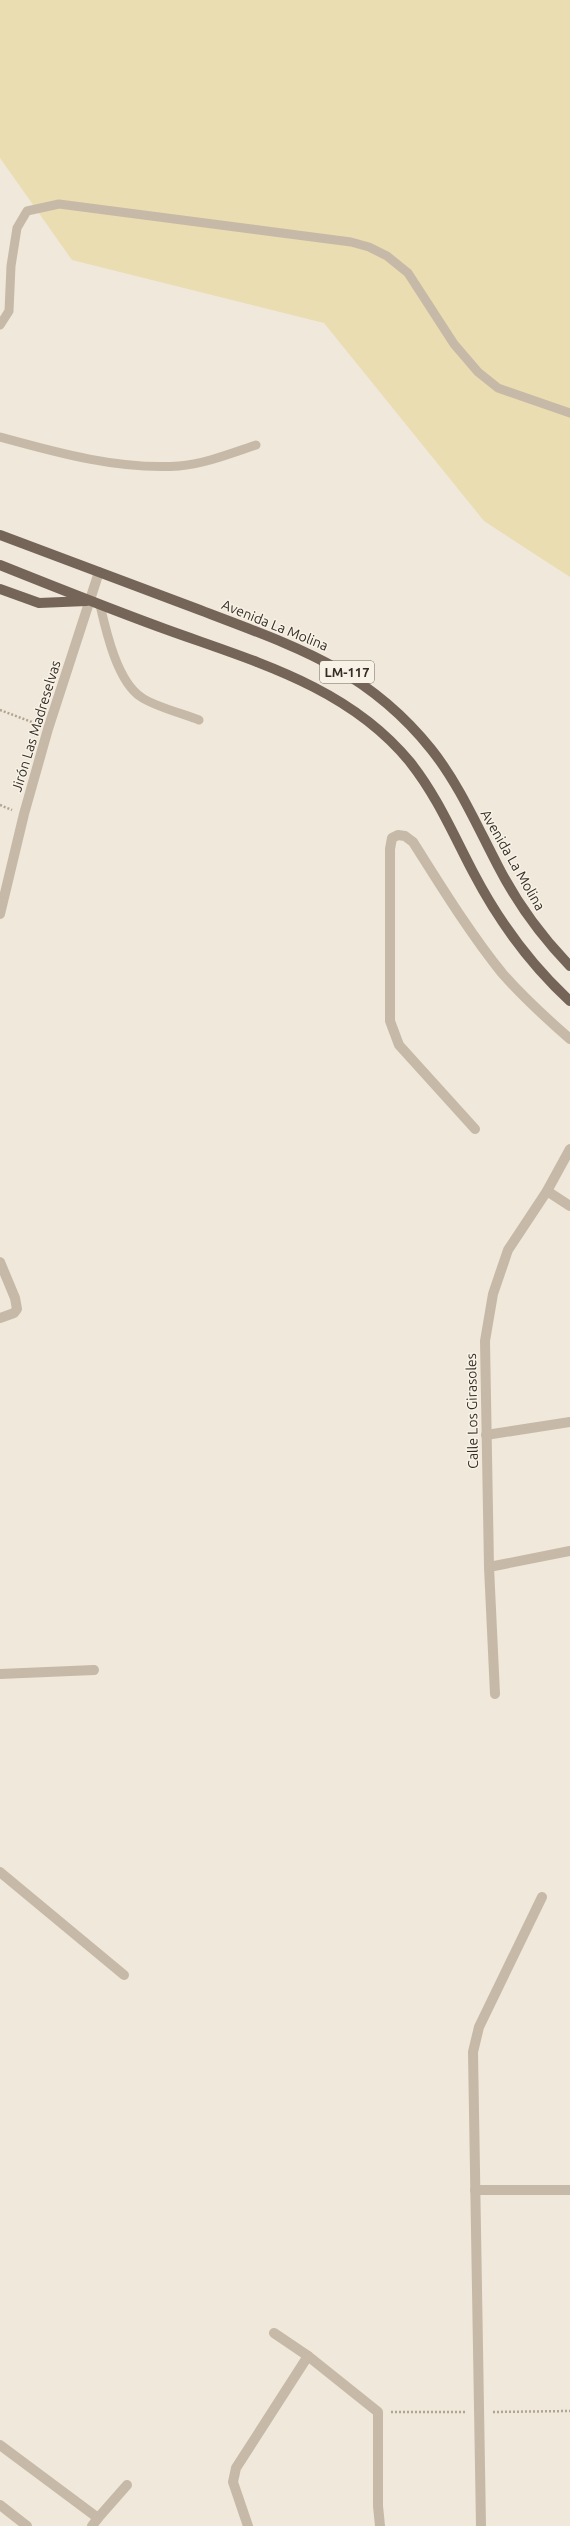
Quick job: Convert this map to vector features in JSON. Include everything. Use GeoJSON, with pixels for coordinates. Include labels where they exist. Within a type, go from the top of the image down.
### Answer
{"type":"FeatureCollection","features":[{"type":"Feature","properties":{"kind":"main road","name":"Avenida La Molina"},"geometry":{"type":"LineString","coordinates":[[0,535],[305,651],[347,672],[385,700],[433,750],[461,794],[520,904],[537,928],[570,966]]}},
{"type":"Feature","properties":{"kind":"main road","name":"LM-117"},"geometry":{"type":"LineString","coordinates":[[0,565],[100,605],[297,678],[340,700],[376,727],[409,761],[440,805],[484,892],[510,932],[544,974],[570,1002]]}},
{"type":"Feature","properties":{"kind":"main road","name":"LM-117"},"geometry":{"type":"LineString","coordinates":[[0,589],[39,603],[90,601]]}},
{"type":"Feature","properties":{"kind":"street","name":"Jirón Las Madreselvas"},"geometry":{"type":"LineString","coordinates":[[0,914],[24,814],[48,729],[99,572]]}},
{"type":"Feature","properties":{"kind":"street"},"geometry":{"type":"LineString","coordinates":[[475,1129],[399,1045],[390,1021],[390,849],[392,838],[398,835],[405,836],[412,842],[476,938],[502,973],[529,1002],[570,1039]]}},
{"type":"Feature","properties":{"kind":"street","name":"Calle Los Girasoles"},"geometry":{"type":"LineString","coordinates":[[495,1694],[489,1567],[485,1341],[493,1294],[508,1250],[546,1191],[570,1149]]}},
{"type":"Feature","properties":{"kind":"street"},"geometry":{"type":"LineString","coordinates":[[546,1191],[570,1206]]}},
{"type":"Feature","properties":{"kind":"street"},"geometry":{"type":"LineString","coordinates":[[0,1262],[15,1298],[17,1309],[14,1313],[0,1318]]}},
{"type":"Feature","properties":{"kind":"street"},"geometry":{"type":"LineString","coordinates":[[486,1435],[570,1422]]}},
{"type":"Feature","properties":{"kind":"street"},"geometry":{"type":"LineString","coordinates":[[489,1567],[570,1551]]}},
{"type":"Feature","properties":{"kind":"street"},"geometry":{"type":"LineString","coordinates":[[0,1674],[94,1670]]}},
{"type":"Feature","properties":{"kind":"street"},"geometry":{"type":"LineString","coordinates":[[0,1872],[124,1975]]}},
{"type":"Feature","properties":{"kind":"street"},"geometry":{"type":"LineString","coordinates":[[481,2526],[473,2052],[479,2027],[542,1897]]}},
{"type":"Feature","properties":{"kind":"street"},"geometry":{"type":"LineString","coordinates":[[475,2190],[570,2190]]}},
{"type":"Feature","properties":{"kind":"street"},"geometry":{"type":"LineString","coordinates":[[274,2333],[308,2356],[378,2412],[378,2506],[380,2526]]}},
{"type":"Feature","properties":{"kind":"street"},"geometry":{"type":"LineString","coordinates":[[248,2526],[233,2482],[236,2468],[308,2356]]}},
{"type":"Feature","properties":{"kind":"street"},"geometry":{"type":"LineString","coordinates":[[0,2446],[95,2522],[127,2485]]}},
{"type":"Feature","properties":{"kind":"street"},"geometry":{"type":"LineString","coordinates":[[0,2505],[27,2526]]}},
{"type":"Feature","properties":{"kind":"lane"},"geometry":{"type":"LineString","coordinates":[[0,325],[9,311],[11,266],[17,228],[27,211],[59,204],[351,242],[369,246],[387,256],[408,273],[454,344],[478,372],[498,388],[570,413]]}},
{"type":"Feature","properties":{"kind":"lane"},"geometry":{"type":"LineString","coordinates":[[0,437],[57,452],[127,465],[181,466],[256,445]]}},
{"type":"Feature","properties":{"kind":"lane"},"geometry":{"type":"LineString","coordinates":[[100,605],[108,644],[130,685],[141,697],[199,720]]}},
{"type":"Feature","properties":{"kind":"path"},"geometry":{"type":"LineString","coordinates":[[0,710],[48,729]]}},
{"type":"Feature","properties":{"kind":"path"},"geometry":{"type":"LineString","coordinates":[[378,2412],[570,2411]]}},
{"type":"Feature","properties":{"kind":"sand"},"geometry":{"type":"Polygon","coordinates":[[[0,0],[570,0],[570,577],[484,521],[324,323],[72,260],[0,158],[0,0]]]}}]}
